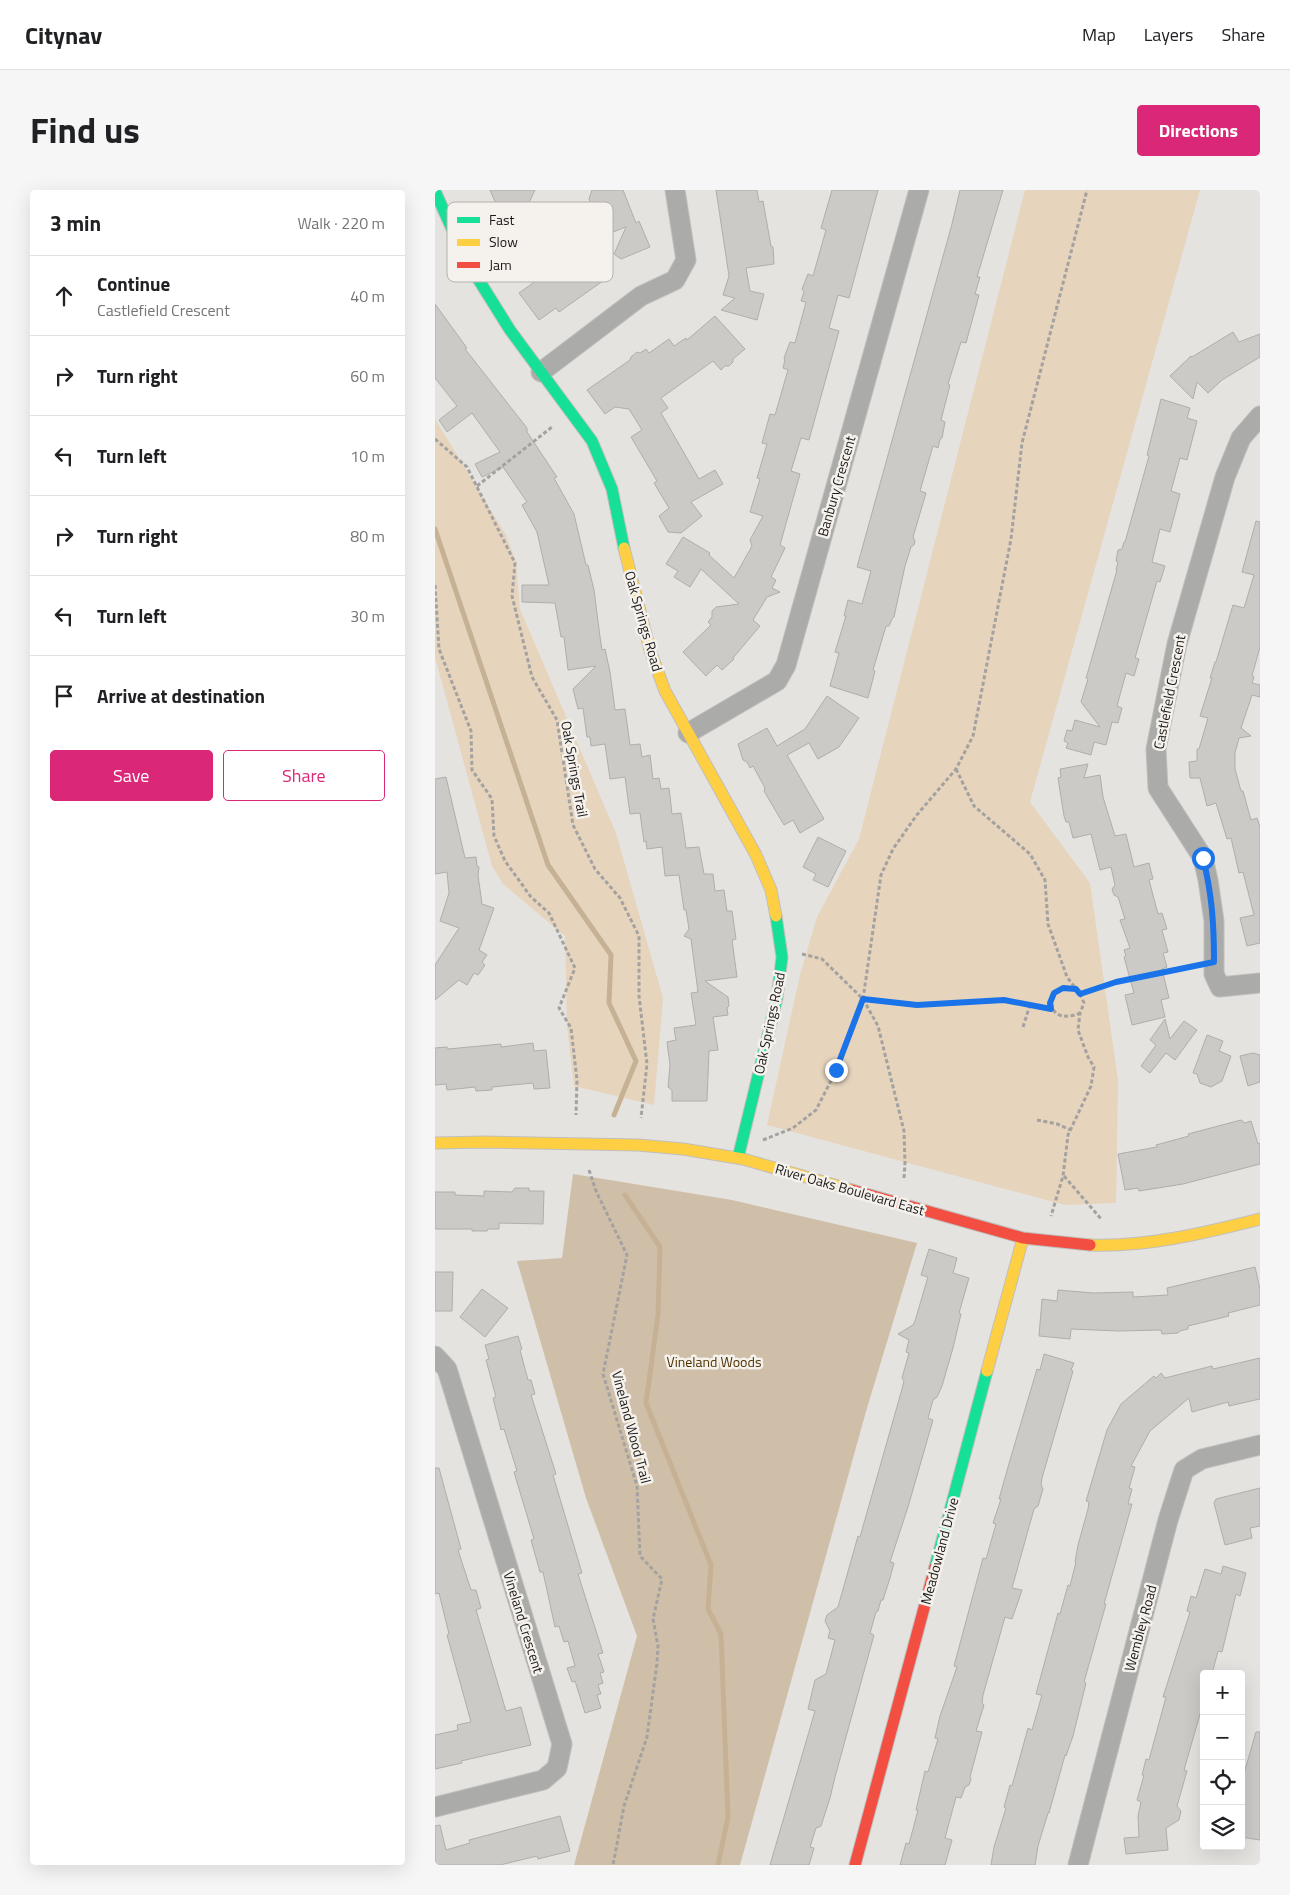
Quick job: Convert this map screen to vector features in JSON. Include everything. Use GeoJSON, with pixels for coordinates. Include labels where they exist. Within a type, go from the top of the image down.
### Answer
{"type":"FeatureCollection","features":[{"type":"Feature","properties":{"kind":"street"},"geometry":{"type":"LineString","coordinates":[[541,372],[641,296],[675,280],[686,260],[675,190]]}},
{"type":"Feature","properties":{"kind":"street","name":"Banbury Crescent"},"geometry":{"type":"LineString","coordinates":[[688,733],[777,681],[787,665],[919,190]]}},
{"type":"Feature","properties":{"kind":"street","name":"Oak Springs Road"},"geometry":{"type":"LineString","coordinates":[[435,192],[447,218]]}},
{"type":"Feature","properties":{"kind":"street","name":"Oak Springs Road"},"geometry":{"type":"LineString","coordinates":[[480,282],[510,330],[592,441],[612,490],[626,560],[650,650],[665,691],[756,855],[771,890],[782,957],[777,998],[737,1158]]}},
{"type":"Feature","properties":{"kind":"street","name":"Castlefield Crescent"},"geometry":{"type":"LineString","coordinates":[[1260,416],[1241,438],[1225,477],[1177,644],[1156,749],[1158,788],[1203,858],[1214,921],[1213,974],[1220,987],[1260,983]]}},
{"type":"Feature","properties":{"kind":"street","name":"River Oaks Boulevard East"},"geometry":{"type":"LineString","coordinates":[[435,1143],[575,1143],[661,1146],[737,1158],[1023,1238],[1079,1245],[1153,1243],[1260,1219]]}},
{"type":"Feature","properties":{"kind":"street","name":"Meadowland Drive"},"geometry":{"type":"LineString","coordinates":[[855,1865],[1023,1238]]}},
{"type":"Feature","properties":{"kind":"street","name":"Vineland Crescent"},"geometry":{"type":"LineString","coordinates":[[435,1356],[447,1369],[561,1744],[557,1768],[543,1780],[435,1807]]}},
{"type":"Feature","properties":{"kind":"street","name":"Wembley Road"},"geometry":{"type":"LineString","coordinates":[[1078,1865],[1168,1520],[1184,1470],[1202,1459],[1260,1445]]}},
{"type":"Feature","properties":{"kind":"path"},"geometry":{"type":"LineString","coordinates":[[762,1140],[793,1128],[815,1110],[836,1070],[863,999],[881,875],[893,849],[916,816],[956,769],[973,736],[1011,539],[1022,443],[1087,190]]}},
{"type":"Feature","properties":{"kind":"path"},"geometry":{"type":"LineString","coordinates":[[477,486],[552,426]]}},
{"type":"Feature","properties":{"kind":"path","name":"Oak Springs Trail"},"geometry":{"type":"LineString","coordinates":[[435,439],[467,467],[515,563],[512,596],[532,677],[557,720],[573,825],[595,870],[620,898],[639,936],[639,996],[647,1064],[641,1118]]}},
{"type":"Feature","properties":{"kind":"path"},"geometry":{"type":"LineString","coordinates":[[435,585],[439,649],[471,731],[472,770],[492,799],[495,836],[505,860],[531,897],[549,913],[575,968],[559,1008],[571,1028],[577,1080],[576,1115]]}},
{"type":"Feature","properties":{"kind":"path"},"geometry":{"type":"LineString","coordinates":[[956,769],[974,806],[1030,854],[1045,880],[1048,924],[1067,977],[1084,1002],[1080,1013],[1078,1030],[1088,1057],[1094,1067],[1091,1086],[1069,1134],[1063,1176],[1051,1216]]}},
{"type":"Feature","properties":{"kind":"path"},"geometry":{"type":"LineString","coordinates":[[803,954],[822,960],[863,999],[878,1026],[904,1131],[904,1178]]}},
{"type":"Feature","properties":{"kind":"path"},"geometry":{"type":"LineString","coordinates":[[1080,994],[1116,982],[1214,962]]}},
{"type":"Feature","properties":{"kind":"path"},"geometry":{"type":"LineString","coordinates":[[1051,1009],[1050,1003],[1054,993],[1063,988],[1076,989]]}},
{"type":"Feature","properties":{"kind":"path"},"geometry":{"type":"LineString","coordinates":[[863,999],[917,1005],[1004,1000],[1051,1009],[1061,1016],[1071,1017],[1080,1013]]}},
{"type":"Feature","properties":{"kind":"path"},"geometry":{"type":"LineString","coordinates":[[1023,1027],[1030,1005]]}},
{"type":"Feature","properties":{"kind":"path"},"geometry":{"type":"LineString","coordinates":[[1037,1120],[1057,1124],[1071,1130]]}},
{"type":"Feature","properties":{"kind":"path","name":"Vineland Wood Trail"},"geometry":{"type":"LineString","coordinates":[[589,1170],[596,1191],[627,1255],[603,1374],[637,1486],[639,1556],[662,1579],[653,1619],[658,1646],[647,1737],[624,1806],[613,1865]]}},
{"type":"Feature","properties":{"kind":"path"},"geometry":{"type":"LineString","coordinates":[[1063,1176],[1102,1220]]}},
{"type":"Feature","properties":{"kind":"shaded area"},"geometry":{"type":"Polygon","coordinates":[[[1025,190],[1200,190],[1030,802],[1090,883],[1118,1080],[1116,1203],[1065,1205],[767,1125],[800,975],[817,917],[859,839],[1025,190]]]}},
{"type":"Feature","properties":{"kind":"shaded area"},"geometry":{"type":"Polygon","coordinates":[[[435,419],[506,535],[516,562],[520,609],[616,833],[663,998],[654,1105],[574,1086],[567,1027],[565,936],[503,884],[492,866],[435,657],[435,419]]]}},
{"type":"Feature","properties":{"kind":"green space","name":"Vineland Woods"},"geometry":{"type":"Polygon","coordinates":[[[573,1174],[732,1200],[917,1243],[867,1408],[740,1865],[574,1865],[637,1636],[586,1498],[517,1261],[562,1258],[573,1174]]]}},
{"type":"Feature","properties":{"kind":"building"},"geometry":{"type":"Polygon","coordinates":[[[490,190],[535,190],[529,202],[495,202],[490,190]]]}},
{"type":"Feature","properties":{"kind":"building"},"geometry":{"type":"Polygon","coordinates":[[[592,190],[623,190],[636,223],[639,221],[650,247],[621,259],[614,254],[626,227],[613,232],[613,202],[590,202],[589,199],[592,190]]]}},
{"type":"Feature","properties":{"kind":"building"},"geometry":{"type":"Polygon","coordinates":[[[716,190],[757,190],[759,202],[763,201],[771,246],[773,247],[774,264],[746,268],[750,291],[764,294],[757,320],[721,310],[735,298],[723,295],[729,276],[716,190]]]}},
{"type":"Feature","properties":{"kind":"building"},"geometry":{"type":"Polygon","coordinates":[[[832,190],[878,190],[849,298],[838,295],[829,328],[839,331],[809,440],[801,438],[791,471],[800,474],[780,545],[785,548],[771,577],[776,580],[772,588],[780,592],[767,597],[753,620],[760,626],[734,659],[722,670],[717,665],[706,676],[683,652],[711,625],[708,622],[712,617],[712,611],[716,607],[739,604],[701,569],[690,587],[674,577],[678,571],[666,564],[683,537],[710,553],[709,555],[734,578],[752,546],[750,540],[763,516],[750,512],[760,479],[757,478],[767,444],[762,443],[770,414],[775,415],[788,370],[783,368],[784,358],[790,342],[795,343],[806,302],[801,301],[804,292],[802,289],[808,274],[813,276],[826,230],[821,228],[832,190]]]}},
{"type":"Feature","properties":{"kind":"building"},"geometry":{"type":"Polygon","coordinates":[[[960,190],[1003,190],[977,277],[980,277],[975,294],[979,295],[966,343],[961,342],[948,384],[950,385],[941,420],[945,422],[942,438],[938,448],[933,446],[920,491],[926,493],[913,537],[914,545],[911,547],[905,566],[894,617],[889,626],[886,626],[873,670],[875,671],[868,698],[830,686],[839,653],[835,652],[846,616],[844,616],[848,600],[862,604],[871,571],[857,567],[960,190]]]}},
{"type":"Feature","properties":{"kind":"building"},"geometry":{"type":"Polygon","coordinates":[[[534,282],[601,282],[559,312],[556,308],[539,320],[519,293],[534,282]]]}},
{"type":"Feature","properties":{"kind":"building"},"geometry":{"type":"Polygon","coordinates":[[[435,304],[467,348],[465,349],[527,428],[527,432],[557,477],[554,478],[574,514],[586,565],[588,565],[594,590],[602,650],[605,649],[610,672],[615,710],[625,709],[630,745],[640,744],[642,757],[650,755],[653,779],[659,778],[661,789],[669,788],[672,814],[681,813],[686,848],[699,847],[704,874],[713,874],[715,891],[724,890],[727,911],[732,911],[736,939],[732,940],[737,977],[705,981],[728,997],[729,1006],[727,1008],[728,1015],[713,1017],[718,1050],[709,1051],[707,1101],[672,1101],[672,1090],[668,1087],[670,1065],[667,1042],[676,1040],[674,1028],[696,1025],[691,993],[698,992],[691,939],[684,936],[689,929],[679,875],[665,876],[662,847],[647,849],[646,841],[644,842],[640,813],[630,814],[625,777],[610,779],[605,744],[591,746],[590,737],[587,737],[583,708],[578,709],[573,689],[596,666],[568,670],[564,637],[561,637],[555,603],[522,602],[522,585],[549,585],[537,532],[522,505],[527,502],[503,467],[482,477],[475,464],[500,452],[472,413],[447,432],[439,420],[457,406],[435,378],[435,304]]]}},
{"type":"Feature","properties":{"kind":"building"},"geometry":{"type":"Polygon","coordinates":[[[715,316],[745,349],[733,359],[729,366],[725,366],[721,370],[713,361],[661,398],[668,408],[661,413],[699,479],[715,470],[723,484],[691,502],[702,516],[681,533],[668,532],[659,516],[669,508],[654,483],[657,481],[631,437],[642,430],[629,409],[615,407],[605,414],[587,390],[630,360],[637,352],[640,353],[646,349],[649,353],[669,339],[674,346],[686,338],[687,340],[715,316]]]}},
{"type":"Feature","properties":{"kind":"building"},"geometry":{"type":"Polygon","coordinates":[[[1233,332],[1239,342],[1260,334],[1260,357],[1222,380],[1208,393],[1197,382],[1193,399],[1170,376],[1191,356],[1233,332]]]}},
{"type":"Feature","properties":{"kind":"building"},"geometry":{"type":"Polygon","coordinates":[[[1161,399],[1190,408],[1187,418],[1197,421],[1187,460],[1180,458],[1171,491],[1180,494],[1170,532],[1160,529],[1152,562],[1165,566],[1160,582],[1157,581],[1135,658],[1139,659],[1134,676],[1126,673],[1117,706],[1122,708],[1118,723],[1112,722],[1106,745],[1094,742],[1091,755],[1066,748],[1068,743],[1064,741],[1067,730],[1072,731],[1075,720],[1100,727],[1081,702],[1117,570],[1118,550],[1122,549],[1125,542],[1149,456],[1147,455],[1161,399]]]}},
{"type":"Feature","properties":{"kind":"building"},"geometry":{"type":"Polygon","coordinates":[[[1256,521],[1260,522],[1260,647],[1252,676],[1254,677],[1252,683],[1260,685],[1260,697],[1252,695],[1241,728],[1251,736],[1239,738],[1235,753],[1235,769],[1241,791],[1243,791],[1251,820],[1257,818],[1260,827],[1260,943],[1247,946],[1240,918],[1254,915],[1243,872],[1239,873],[1231,838],[1227,839],[1216,803],[1207,806],[1200,778],[1190,778],[1189,762],[1197,761],[1197,749],[1199,749],[1208,718],[1200,716],[1233,605],[1244,608],[1254,575],[1242,572],[1256,521]]]}},
{"type":"Feature","properties":{"kind":"building"},"geometry":{"type":"Polygon","coordinates":[[[827,696],[859,718],[839,747],[818,759],[809,743],[787,755],[824,819],[800,833],[793,820],[784,825],[764,791],[765,788],[753,766],[750,768],[747,762],[743,760],[738,744],[767,728],[777,746],[805,729],[827,696]]]}},
{"type":"Feature","properties":{"kind":"building"},"geometry":{"type":"Polygon","coordinates":[[[1088,764],[1084,778],[1100,775],[1103,797],[1115,836],[1126,834],[1134,867],[1149,863],[1153,879],[1149,880],[1158,914],[1162,913],[1167,929],[1162,930],[1168,952],[1163,953],[1167,967],[1162,969],[1169,998],[1161,1000],[1165,1017],[1132,1025],[1125,995],[1134,993],[1124,957],[1126,956],[1124,950],[1130,948],[1120,920],[1125,919],[1118,897],[1114,895],[1112,889],[1115,885],[1111,867],[1100,870],[1091,834],[1073,838],[1069,822],[1066,822],[1064,816],[1058,778],[1061,777],[1060,769],[1088,764]]]}},
{"type":"Feature","properties":{"kind":"building"},"geometry":{"type":"Polygon","coordinates":[[[446,777],[465,858],[476,857],[477,866],[479,867],[478,875],[482,904],[494,908],[479,950],[487,955],[482,962],[485,965],[478,975],[474,973],[467,985],[459,980],[435,1000],[435,965],[459,928],[440,921],[449,893],[447,872],[435,874],[435,779],[446,777]]]}},
{"type":"Feature","properties":{"kind":"building"},"geometry":{"type":"Polygon","coordinates":[[[818,837],[846,851],[828,887],[813,880],[816,874],[803,867],[818,837]]]}},
{"type":"Feature","properties":{"kind":"building"},"geometry":{"type":"Polygon","coordinates":[[[1165,1019],[1170,1039],[1184,1021],[1197,1030],[1175,1060],[1166,1053],[1150,1073],[1141,1066],[1156,1045],[1150,1040],[1165,1019]]]}},
{"type":"Feature","properties":{"kind":"building"},"geometry":{"type":"Polygon","coordinates":[[[1207,1035],[1223,1041],[1219,1051],[1231,1056],[1222,1081],[1211,1087],[1200,1083],[1197,1074],[1193,1073],[1207,1035]]]}},
{"type":"Feature","properties":{"kind":"building"},"geometry":{"type":"Polygon","coordinates":[[[533,1043],[534,1051],[546,1050],[550,1088],[534,1089],[533,1083],[492,1087],[492,1090],[476,1091],[475,1087],[447,1090],[446,1084],[435,1085],[435,1048],[447,1047],[448,1049],[501,1044],[501,1047],[533,1043]]]}},
{"type":"Feature","properties":{"kind":"building"},"geometry":{"type":"Polygon","coordinates":[[[1253,1053],[1260,1055],[1260,1082],[1248,1086],[1240,1056],[1253,1053]]]}},
{"type":"Feature","properties":{"kind":"building"},"geometry":{"type":"Polygon","coordinates":[[[1241,1120],[1245,1123],[1251,1121],[1258,1144],[1260,1143],[1260,1164],[1183,1184],[1139,1191],[1138,1188],[1125,1190],[1118,1154],[1157,1147],[1156,1145],[1189,1136],[1188,1134],[1241,1120]]]}},
{"type":"Feature","properties":{"kind":"building"},"geometry":{"type":"Polygon","coordinates":[[[515,1188],[529,1188],[529,1191],[544,1191],[543,1224],[499,1223],[499,1229],[488,1229],[487,1231],[435,1229],[435,1192],[455,1192],[455,1195],[484,1196],[484,1191],[512,1192],[515,1188]]]}},
{"type":"Feature","properties":{"kind":"building"},"geometry":{"type":"Polygon","coordinates":[[[929,1249],[957,1258],[953,1273],[969,1278],[959,1313],[961,1314],[953,1348],[942,1386],[937,1397],[933,1400],[928,1418],[933,1420],[890,1562],[894,1563],[890,1578],[883,1600],[881,1600],[876,1612],[870,1633],[874,1635],[830,1798],[821,1826],[816,1828],[810,1847],[814,1848],[809,1865],[770,1865],[815,1711],[808,1709],[815,1680],[826,1674],[835,1640],[828,1638],[830,1631],[825,1621],[827,1615],[838,1607],[902,1389],[904,1381],[902,1378],[909,1353],[906,1352],[909,1340],[898,1334],[913,1325],[915,1321],[928,1277],[921,1275],[929,1249]]]}},
{"type":"Feature","properties":{"kind":"building"},"geometry":{"type":"Polygon","coordinates":[[[1255,1267],[1260,1289],[1260,1305],[1228,1313],[1229,1316],[1188,1326],[1188,1329],[1178,1333],[1162,1334],[1161,1330],[1071,1329],[1070,1339],[1039,1336],[1042,1299],[1057,1301],[1058,1290],[1093,1293],[1133,1292],[1133,1297],[1168,1295],[1167,1288],[1255,1267]]]}},
{"type":"Feature","properties":{"kind":"building"},"geometry":{"type":"Polygon","coordinates":[[[435,1272],[453,1272],[452,1311],[435,1311],[435,1272]]]}},
{"type":"Feature","properties":{"kind":"building"},"geometry":{"type":"Polygon","coordinates":[[[482,1289],[508,1308],[485,1337],[460,1317],[482,1289]]]}},
{"type":"Feature","properties":{"kind":"building"},"geometry":{"type":"Polygon","coordinates":[[[518,1336],[528,1380],[531,1380],[535,1394],[531,1395],[556,1474],[553,1475],[582,1573],[578,1574],[603,1653],[598,1654],[604,1672],[600,1673],[603,1683],[598,1685],[601,1694],[597,1695],[601,1708],[585,1713],[575,1681],[572,1682],[567,1668],[575,1666],[568,1641],[564,1642],[559,1626],[555,1627],[543,1572],[540,1572],[531,1540],[534,1539],[514,1472],[517,1471],[504,1429],[501,1430],[493,1398],[496,1397],[486,1360],[489,1359],[485,1345],[518,1336]]]}},
{"type":"Feature","properties":{"kind":"building"},"geometry":{"type":"Polygon","coordinates":[[[1044,1354],[1074,1363],[1071,1370],[1073,1371],[1042,1478],[1041,1485],[1043,1489],[1038,1506],[1034,1509],[1012,1588],[1022,1590],[1012,1619],[1005,1617],[983,1695],[982,1703],[984,1705],[976,1731],[982,1732],[971,1779],[969,1785],[965,1787],[961,1798],[956,1797],[945,1838],[952,1840],[945,1865],[900,1865],[906,1843],[909,1844],[918,1810],[916,1810],[925,1771],[928,1772],[938,1739],[935,1738],[940,1716],[957,1667],[954,1666],[983,1558],[986,1559],[996,1524],[993,1523],[1001,1499],[999,1499],[1037,1369],[1040,1370],[1044,1354]]]}},
{"type":"Feature","properties":{"kind":"building"},"geometry":{"type":"Polygon","coordinates":[[[1260,1358],[1260,1399],[1229,1406],[1228,1402],[1192,1412],[1189,1398],[1150,1431],[1131,1466],[1135,1467],[1129,1488],[1132,1489],[1128,1504],[1132,1504],[1084,1682],[1086,1683],[1073,1736],[1065,1755],[1038,1846],[1035,1865],[991,1865],[1010,1785],[1012,1786],[1028,1728],[1032,1730],[1042,1695],[1036,1694],[1058,1613],[1060,1614],[1068,1585],[1070,1586],[1078,1545],[1088,1509],[1089,1502],[1086,1501],[1107,1430],[1121,1404],[1154,1376],[1156,1378],[1161,1373],[1165,1378],[1212,1366],[1213,1369],[1260,1358]]]}},
{"type":"Feature","properties":{"kind":"building"},"geometry":{"type":"Polygon","coordinates":[[[435,1468],[439,1468],[461,1549],[458,1550],[471,1590],[476,1590],[481,1608],[476,1610],[506,1711],[521,1707],[531,1745],[435,1769],[435,1735],[458,1730],[457,1725],[471,1722],[447,1635],[449,1634],[439,1593],[435,1594],[435,1468]]]}},
{"type":"Feature","properties":{"kind":"building"},"geometry":{"type":"Polygon","coordinates":[[[1260,1488],[1260,1526],[1250,1528],[1252,1538],[1225,1545],[1214,1503],[1216,1499],[1260,1488]]]}},
{"type":"Feature","properties":{"kind":"building"},"geometry":{"type":"Polygon","coordinates":[[[1223,1566],[1246,1573],[1240,1596],[1236,1594],[1222,1652],[1218,1651],[1213,1670],[1200,1670],[1200,1714],[1184,1770],[1187,1771],[1177,1806],[1181,1811],[1179,1820],[1166,1828],[1168,1850],[1126,1854],[1124,1838],[1139,1837],[1138,1816],[1141,1802],[1137,1800],[1144,1775],[1142,1775],[1146,1759],[1149,1760],[1166,1697],[1163,1697],[1190,1612],[1187,1611],[1191,1596],[1196,1598],[1205,1569],[1221,1574],[1223,1566]]]}},
{"type":"Feature","properties":{"kind":"building"},"geometry":{"type":"Polygon","coordinates":[[[1256,1732],[1260,1732],[1260,1840],[1245,1838],[1245,1770],[1256,1732]]]}},
{"type":"Feature","properties":{"kind":"building"},"geometry":{"type":"Polygon","coordinates":[[[560,1816],[570,1851],[538,1859],[537,1856],[500,1865],[435,1865],[435,1826],[440,1825],[446,1850],[470,1843],[469,1840],[560,1816]]]}},
{"type":"Feature","properties":{"kind":"waterway"},"geometry":{"type":"LineString","coordinates":[[435,529],[548,865],[611,955],[609,1003],[636,1061],[614,1115]]}},
{"type":"Feature","properties":{"kind":"waterway"},"geometry":{"type":"LineString","coordinates":[[625,1195],[660,1247],[658,1315],[646,1403],[711,1565],[708,1609],[721,1634],[728,1817],[718,1865]]}},
{"type":"Feature","properties":{"kind":"traffic: fast"},"geometry":{"type":"LineString","coordinates":[[435,191],[447,218]]}},
{"type":"Feature","properties":{"kind":"traffic: fast"},"geometry":{"type":"LineString","coordinates":[[480,282],[510,330],[592,441],[612,489],[624,548]]}},
{"type":"Feature","properties":{"kind":"traffic: fast"},"geometry":{"type":"LineString","coordinates":[[738,1158],[777,998],[782,957],[776,916]]}},
{"type":"Feature","properties":{"kind":"traffic: fast"},"geometry":{"type":"LineString","coordinates":[[935,1567],[987,1371]]}},
{"type":"Feature","properties":{"kind":"traffic: slow"},"geometry":{"type":"LineString","coordinates":[[624,548],[650,650],[665,691],[756,855],[771,890],[776,916]]}},
{"type":"Feature","properties":{"kind":"traffic: slow"},"geometry":{"type":"LineString","coordinates":[[435,1143],[638,1145],[683,1149],[743,1159],[852,1190]]}},
{"type":"Feature","properties":{"kind":"traffic: slow"},"geometry":{"type":"LineString","coordinates":[[1090,1245],[1133,1244],[1176,1238],[1260,1219]]}},
{"type":"Feature","properties":{"kind":"traffic: slow"},"geometry":{"type":"LineString","coordinates":[[987,1371],[1023,1238]]}},
{"type":"Feature","properties":{"kind":"traffic: jam"},"geometry":{"type":"LineString","coordinates":[[852,1190],[1023,1238],[1090,1245]]}},
{"type":"Feature","properties":{"kind":"traffic: jam"},"geometry":{"type":"LineString","coordinates":[[855,1865],[935,1567]]}},
{"type":"Feature","properties":{"kind":"route"},"geometry":{"type":"LineString","coordinates":[[836,1070],[863,999],[917,1005],[1004,1000],[1051,1009],[1050,1003],[1054,993],[1063,988],[1076,989],[1080,994],[1116,982],[1214,962],[1214,921],[1203,858]]}}]}
